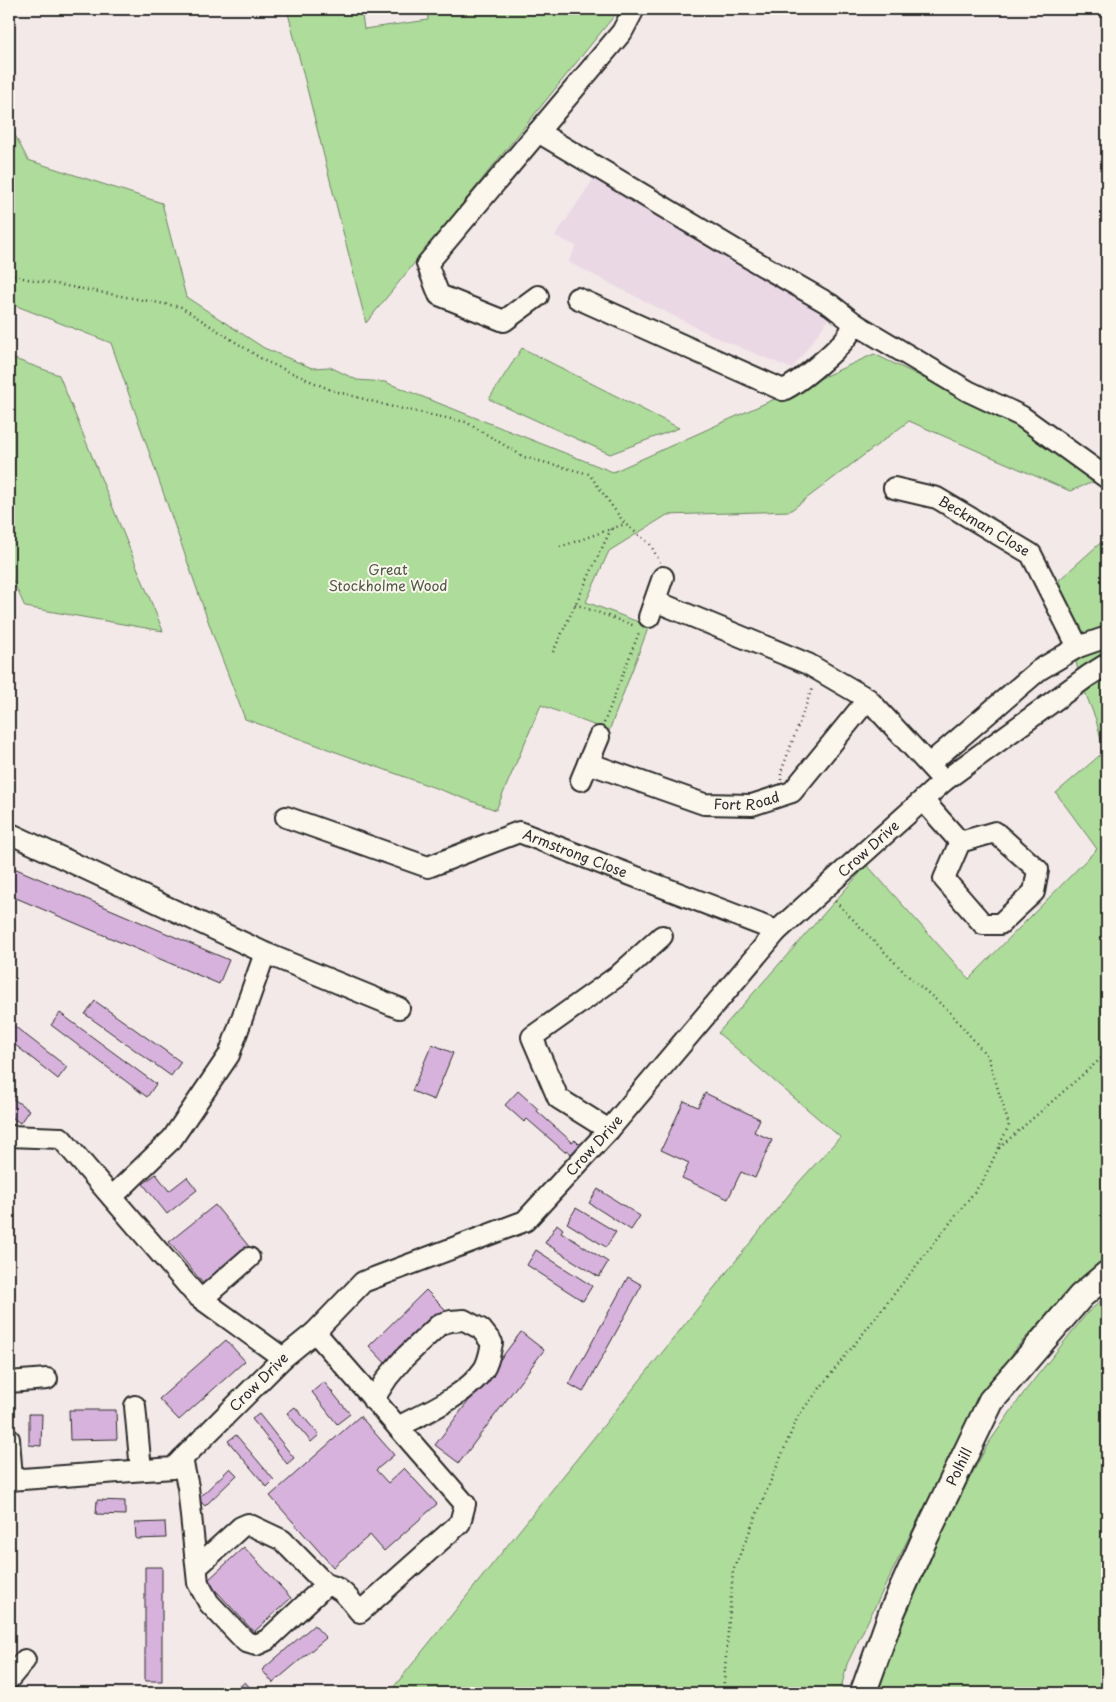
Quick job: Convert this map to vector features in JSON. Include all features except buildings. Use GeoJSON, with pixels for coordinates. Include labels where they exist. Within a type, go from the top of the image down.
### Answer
{"type":"FeatureCollection","features":[{"type":"Feature","properties":{"kind":"main road","name":"Polhill"},"geometry":{"type":"LineString","coordinates":[[863,1693],[892,1612],[924,1540],[991,1401],[1081,1296],[1107,1274]]}},
{"type":"Feature","properties":{"kind":"street"},"geometry":{"type":"LineString","coordinates":[[538,296],[504,321],[439,295],[427,264],[622,32],[634,9]]}},
{"type":"Feature","properties":{"kind":"street"},"geometry":{"type":"LineString","coordinates":[[538,132],[831,305],[854,323],[968,391],[1021,416],[1107,478]]}},
{"type":"Feature","properties":{"kind":"street"},"geometry":{"type":"LineString","coordinates":[[577,298],[782,390],[792,386],[832,352],[848,335],[854,323]]}},
{"type":"Feature","properties":{"kind":"street","name":"Beckman Close"},"geometry":{"type":"LineString","coordinates":[[894,488],[937,498],[1031,554],[1078,647]]}},
{"type":"Feature","properties":{"kind":"street"},"geometry":{"type":"LineString","coordinates":[[663,577],[652,609],[808,664],[868,699],[944,781]]}},
{"type":"Feature","properties":{"kind":"street"},"geometry":{"type":"LineString","coordinates":[[928,764],[1039,670],[1078,647],[1107,637]]}},
{"type":"Feature","properties":{"kind":"street","name":"Crow Drive"},"geometry":{"type":"LineString","coordinates":[[10,1479],[173,1468],[283,1358],[315,1332],[363,1282],[525,1221],[608,1130],[777,931],[944,781],[1107,664]]}},
{"type":"Feature","properties":{"kind":"street","name":"Fort Road"},"geometry":{"type":"LineString","coordinates":[[599,737],[585,771],[704,804],[752,805],[792,792],[868,699]]}},
{"type":"Feature","properties":{"kind":"street"},"geometry":{"type":"LineString","coordinates":[[923,800],[960,842]]}},
{"type":"Feature","properties":{"kind":"street","name":"Armstrong Close"},"geometry":{"type":"LineString","coordinates":[[286,818],[428,867],[520,832],[777,931]]}},
{"type":"Feature","properties":{"kind":"street"},"geometry":{"type":"LineString","coordinates":[[995,832],[1038,870],[1034,892],[1000,924],[983,924],[944,879],[960,842],[995,832]]}},
{"type":"Feature","properties":{"kind":"street"},"geometry":{"type":"LineString","coordinates":[[9,833],[265,953],[399,1008]]}},
{"type":"Feature","properties":{"kind":"street"},"geometry":{"type":"LineString","coordinates":[[608,1130],[558,1098],[532,1037],[619,976],[662,936]]}},
{"type":"Feature","properties":{"kind":"street"},"geometry":{"type":"LineString","coordinates":[[112,1196],[172,1139],[229,1055],[265,953]]}},
{"type":"Feature","properties":{"kind":"street"},"geometry":{"type":"LineString","coordinates":[[9,1136],[61,1138],[196,1295],[283,1358]]}},
{"type":"Feature","properties":{"kind":"street"},"geometry":{"type":"LineString","coordinates":[[202,1299],[249,1258]]}},
{"type":"Feature","properties":{"kind":"street"},"geometry":{"type":"LineString","coordinates":[[373,1400],[388,1377],[404,1358],[440,1324],[451,1320],[464,1320],[481,1329],[492,1343],[489,1358],[484,1369],[466,1389],[398,1427]]}},
{"type":"Feature","properties":{"kind":"street"},"geometry":{"type":"LineString","coordinates":[[182,1459],[188,1487],[198,1582],[209,1603],[246,1642],[256,1645],[268,1640],[326,1585],[338,1588],[360,1612],[460,1523],[465,1504],[315,1332]]}},
{"type":"Feature","properties":{"kind":"street"},"geometry":{"type":"LineString","coordinates":[[9,1382],[47,1379]]}},
{"type":"Feature","properties":{"kind":"street"},"geometry":{"type":"LineString","coordinates":[[135,1406],[141,1470]]}},
{"type":"Feature","properties":{"kind":"street"},"geometry":{"type":"LineString","coordinates":[[9,1438],[10,1479]]}},
{"type":"Feature","properties":{"kind":"street"},"geometry":{"type":"LineString","coordinates":[[197,1567],[241,1526],[248,1524],[282,1540],[326,1585]]}},
{"type":"Feature","properties":{"kind":"street"},"geometry":{"type":"LineString","coordinates":[[9,1679],[25,1660]]}},
{"type":"Feature","properties":{"kind":"path"},"geometry":{"type":"LineString","coordinates":[[9,273],[17,277],[181,307],[265,361],[331,390],[393,407],[466,422],[524,457],[589,474],[624,524],[650,544],[664,571],[663,577]]}},
{"type":"Feature","properties":{"kind":"path"},"geometry":{"type":"LineString","coordinates":[[560,547],[624,524]]}},
{"type":"Feature","properties":{"kind":"path"},"geometry":{"type":"LineString","coordinates":[[553,652],[611,528]]}},
{"type":"Feature","properties":{"kind":"path"},"geometry":{"type":"LineString","coordinates":[[575,604],[641,629],[599,737]]}},
{"type":"Feature","properties":{"kind":"path"},"geometry":{"type":"LineString","coordinates":[[780,796],[781,772],[819,671]]}},
{"type":"Feature","properties":{"kind":"path"},"geometry":{"type":"LineString","coordinates":[[723,1693],[733,1571],[798,1416],[983,1181],[1009,1125],[988,1057],[948,1010],[907,974],[824,889]]}},
{"type":"Feature","properties":{"kind":"path"},"geometry":{"type":"LineString","coordinates":[[998,1149],[1105,1055],[1107,1050]]}},
{"type":"Feature","properties":{"kind":"shaded area"},"geometry":{"type":"Polygon","coordinates":[[[597,174],[832,315],[792,369],[715,337],[568,262],[576,246],[555,236],[597,174]]]}},
{"type":"Feature","properties":{"kind":"green space"},"geometry":{"type":"Polygon","coordinates":[[[287,9],[361,9],[364,29],[428,20],[427,9],[618,9],[366,323],[287,9]]]}},
{"type":"Feature","properties":{"kind":"green space","name":"Great Stockholme Wood"},"geometry":{"type":"Polygon","coordinates":[[[9,124],[28,160],[162,203],[186,297],[264,348],[312,368],[330,367],[357,380],[385,382],[613,472],[874,354],[1107,466],[1107,477],[1070,491],[909,421],[790,511],[667,515],[609,551],[586,602],[649,626],[609,731],[541,705],[496,810],[245,719],[213,635],[111,343],[9,303],[9,124]]]}},
{"type":"Feature","properties":{"kind":"green space"},"geometry":{"type":"Polygon","coordinates":[[[522,348],[679,428],[610,454],[489,399],[522,348]]]}},
{"type":"Feature","properties":{"kind":"green space"},"geometry":{"type":"Polygon","coordinates":[[[9,357],[59,375],[163,631],[25,607],[9,572],[9,357]]]}},
{"type":"Feature","properties":{"kind":"green space"},"geometry":{"type":"Polygon","coordinates":[[[1107,537],[1107,653],[1078,671],[1059,580],[1107,537]]]}},
{"type":"Feature","properties":{"kind":"green space"},"geometry":{"type":"Polygon","coordinates":[[[1107,678],[1107,1258],[1075,1285],[1016,1348],[965,1430],[908,1539],[847,1664],[840,1693],[389,1693],[799,1182],[840,1137],[718,1033],[867,865],[969,979],[1097,849],[1056,793],[1106,750],[1085,692],[1107,678]]]}},
{"type":"Feature","properties":{"kind":"green space"},"geometry":{"type":"Polygon","coordinates":[[[1107,1296],[1107,1693],[874,1693],[911,1601],[953,1509],[988,1444],[1025,1391],[1087,1313],[1107,1296]]]}}]}
